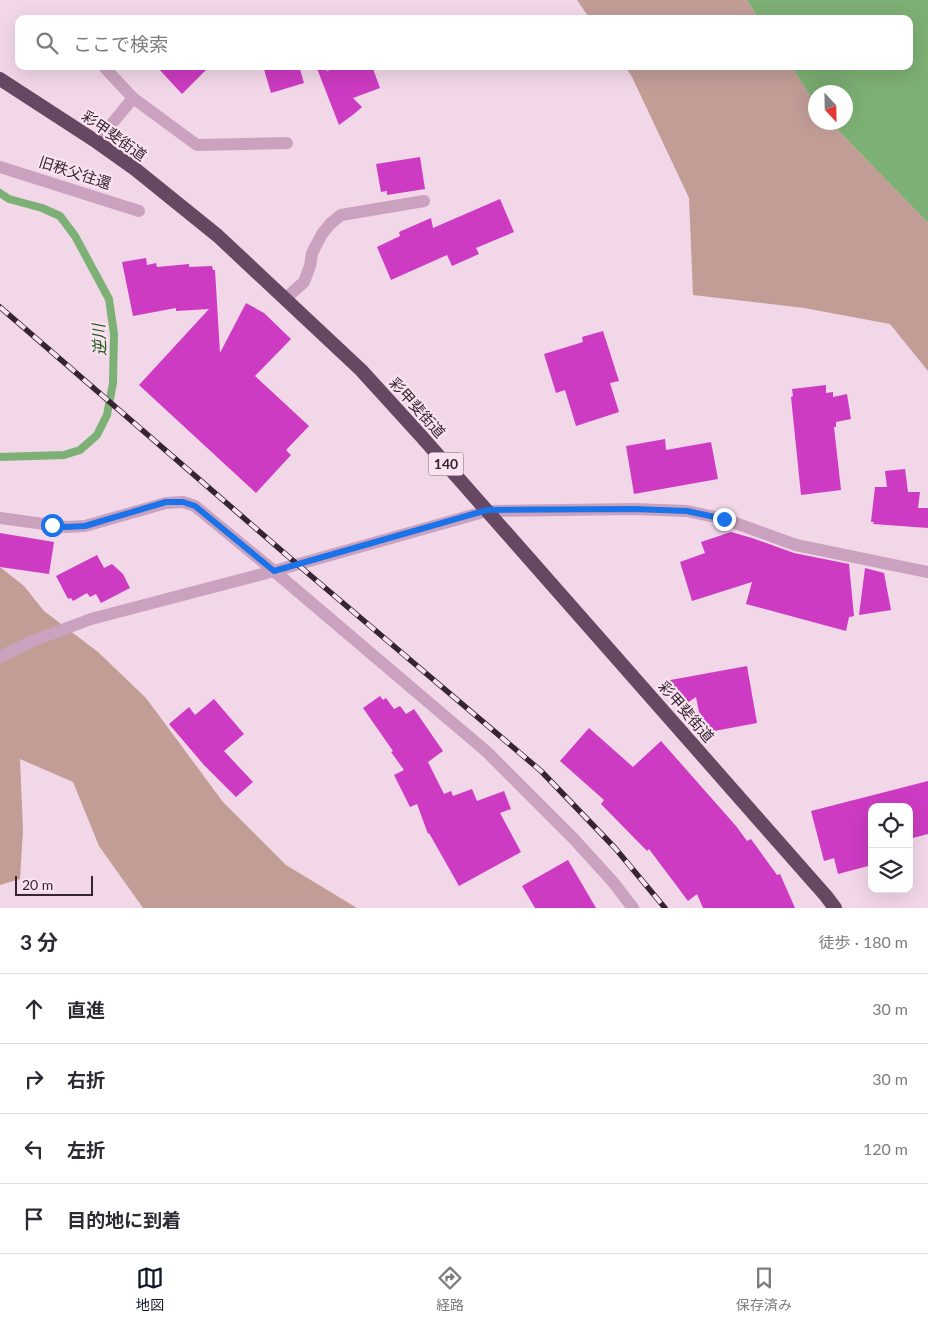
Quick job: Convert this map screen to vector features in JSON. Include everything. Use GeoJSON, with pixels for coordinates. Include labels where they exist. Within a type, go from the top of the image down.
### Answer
{"type":"FeatureCollection","features":[{"type":"Feature","properties":{"kind":"highway","name":"彩甲斐街道"},"geometry":{"type":"LineString","coordinates":[[0,80],[97,142],[135,169],[218,236],[361,370],[487,510],[835,908]]}},
{"type":"Feature","properties":{"kind":"street"},"geometry":{"type":"LineString","coordinates":[[107,70],[132,98],[197,145],[287,143]]}},
{"type":"Feature","properties":{"kind":"street"},"geometry":{"type":"LineString","coordinates":[[97,142],[132,98]]}},
{"type":"Feature","properties":{"kind":"street","name":"旧秩父往還"},"geometry":{"type":"LineString","coordinates":[[0,167],[139,211]]}},
{"type":"Feature","properties":{"kind":"street"},"geometry":{"type":"LineString","coordinates":[[285,299],[304,282],[310,266],[312,253],[322,234],[330,224],[341,216],[424,201]]}},
{"type":"Feature","properties":{"kind":"street"},"geometry":{"type":"LineString","coordinates":[[0,518],[66,527],[85,526],[166,502],[183,502],[195,506],[487,752],[573,838],[613,882],[633,908]]}},
{"type":"Feature","properties":{"kind":"street"},"geometry":{"type":"LineString","coordinates":[[0,657],[30,642],[91,619],[274,571],[487,510],[634,509],[687,511],[724,519],[796,545],[928,572]]}},
{"type":"Feature","properties":{"kind":"shaded area"},"geometry":{"type":"Polygon","coordinates":[[[577,0],[747,0],[756,15],[587,15],[577,0]]]}},
{"type":"Feature","properties":{"kind":"shaded area"},"geometry":{"type":"Polygon","coordinates":[[[747,0],[928,0],[928,223],[838,130],[853,130],[853,85],[808,85],[808,92],[794,70],[913,70],[913,15],[756,15],[747,0]]]}},
{"type":"Feature","properties":{"kind":"shaded area"},"geometry":{"type":"Polygon","coordinates":[[[628,70],[794,70],[808,92],[808,130],[838,130],[928,223],[928,371],[890,324],[804,308],[693,295],[689,198],[628,70]]]}},
{"type":"Feature","properties":{"kind":"shaded area"},"geometry":{"type":"Polygon","coordinates":[[[0,567],[24,586],[44,611],[98,652],[146,698],[223,802],[286,865],[357,908],[143,908],[99,846],[73,782],[20,759],[23,830],[20,879],[0,885],[0,567]]]}},
{"type":"Feature","properties":{"kind":"building"},"geometry":{"type":"Polygon","coordinates":[[[160,70],[206,70],[182,94],[160,70]]]}},
{"type":"Feature","properties":{"kind":"building"},"geometry":{"type":"Polygon","coordinates":[[[264,70],[300,70],[304,83],[271,93],[264,70]]]}},
{"type":"Feature","properties":{"kind":"building"},"geometry":{"type":"Polygon","coordinates":[[[318,70],[373,70],[380,88],[353,98],[362,107],[339,125],[318,70]]]}},
{"type":"Feature","properties":{"kind":"building"},"geometry":{"type":"Polygon","coordinates":[[[420,157],[425,189],[387,195],[387,191],[381,192],[376,164],[420,157]]]}},
{"type":"Feature","properties":{"kind":"building"},"geometry":{"type":"Polygon","coordinates":[[[500,199],[514,232],[476,248],[479,254],[452,266],[447,255],[391,280],[377,247],[400,236],[399,232],[431,218],[433,228],[500,199]]]}},
{"type":"Feature","properties":{"kind":"building"},"geometry":{"type":"Polygon","coordinates":[[[146,258],[147,265],[156,263],[157,267],[189,264],[189,267],[212,266],[213,270],[215,270],[220,353],[246,303],[264,313],[291,339],[255,376],[309,426],[286,450],[291,455],[256,493],[139,385],[209,309],[176,311],[176,308],[133,316],[122,262],[146,258]]]}},
{"type":"Feature","properties":{"kind":"building"},"geometry":{"type":"Polygon","coordinates":[[[603,331],[619,381],[610,383],[619,412],[576,426],[565,390],[556,393],[544,354],[583,342],[582,337],[603,331]]]}},
{"type":"Feature","properties":{"kind":"building"},"geometry":{"type":"Polygon","coordinates":[[[826,385],[826,393],[833,392],[833,397],[847,394],[851,419],[836,422],[836,427],[834,427],[841,490],[801,495],[791,397],[793,396],[792,389],[826,385]]]}},
{"type":"Feature","properties":{"kind":"building"},"geometry":{"type":"Polygon","coordinates":[[[665,439],[666,450],[711,442],[718,479],[634,494],[626,446],[665,439]]]}},
{"type":"Feature","properties":{"kind":"building"},"geometry":{"type":"Polygon","coordinates":[[[905,469],[908,492],[920,492],[918,508],[928,508],[928,528],[873,524],[874,522],[871,522],[875,487],[887,487],[885,471],[905,469]]]}},
{"type":"Feature","properties":{"kind":"building"},"geometry":{"type":"Polygon","coordinates":[[[731,532],[794,553],[849,564],[854,616],[849,617],[846,631],[746,604],[752,582],[692,601],[680,562],[705,553],[701,542],[731,532]]]}},
{"type":"Feature","properties":{"kind":"building"},"geometry":{"type":"Polygon","coordinates":[[[0,533],[54,542],[49,574],[0,567],[0,533]]]}},
{"type":"Feature","properties":{"kind":"building"},"geometry":{"type":"Polygon","coordinates":[[[97,555],[104,568],[112,564],[123,574],[130,588],[101,603],[96,594],[90,597],[87,593],[73,601],[71,598],[68,599],[56,576],[97,555]]]}},
{"type":"Feature","properties":{"kind":"building"},"geometry":{"type":"Polygon","coordinates":[[[865,568],[884,573],[891,610],[859,615],[865,568]]]}},
{"type":"Feature","properties":{"kind":"building"},"geometry":{"type":"Polygon","coordinates":[[[747,666],[757,723],[709,732],[702,727],[696,697],[681,707],[665,681],[747,666]]]}},
{"type":"Feature","properties":{"kind":"building"},"geometry":{"type":"Polygon","coordinates":[[[380,696],[383,700],[386,698],[394,709],[400,706],[406,714],[414,709],[443,751],[428,762],[444,794],[451,791],[453,796],[472,789],[477,801],[504,791],[511,809],[500,813],[521,852],[459,886],[428,834],[417,804],[410,807],[394,775],[404,770],[363,708],[380,696]]]}},
{"type":"Feature","properties":{"kind":"building"},"geometry":{"type":"Polygon","coordinates":[[[214,699],[244,734],[224,751],[253,782],[236,797],[204,765],[169,724],[189,707],[195,715],[214,699]]]}},
{"type":"Feature","properties":{"kind":"building"},"geometry":{"type":"Polygon","coordinates":[[[589,728],[633,767],[661,741],[747,841],[751,839],[777,875],[780,874],[795,908],[703,908],[697,894],[688,901],[649,849],[647,851],[601,804],[604,800],[560,761],[589,728]]]}},
{"type":"Feature","properties":{"kind":"building"},"geometry":{"type":"Polygon","coordinates":[[[928,781],[928,834],[913,838],[913,803],[868,803],[868,866],[838,874],[834,858],[824,861],[811,811],[928,781]]]}},
{"type":"Feature","properties":{"kind":"building"},"geometry":{"type":"Polygon","coordinates":[[[568,860],[596,908],[535,908],[522,886],[568,860]]]}},
{"type":"Feature","properties":{"kind":"waterway","name":"逆川"},"geometry":{"type":"LineString","coordinates":[[0,193],[9,199],[42,208],[60,216],[75,236],[109,299],[114,334],[113,383],[107,415],[97,435],[80,450],[64,455],[0,457]]}},
{"type":"Feature","properties":{"kind":"railway"},"geometry":{"type":"LineString","coordinates":[[0,307],[297,564],[541,771],[615,848],[665,908]]}},
{"type":"Feature","properties":{"kind":"route"},"geometry":{"type":"LineString","coordinates":[[52,525],[66,527],[85,526],[166,502],[183,502],[195,506],[274,571],[487,510],[634,509],[687,511],[724,519]]}}]}
